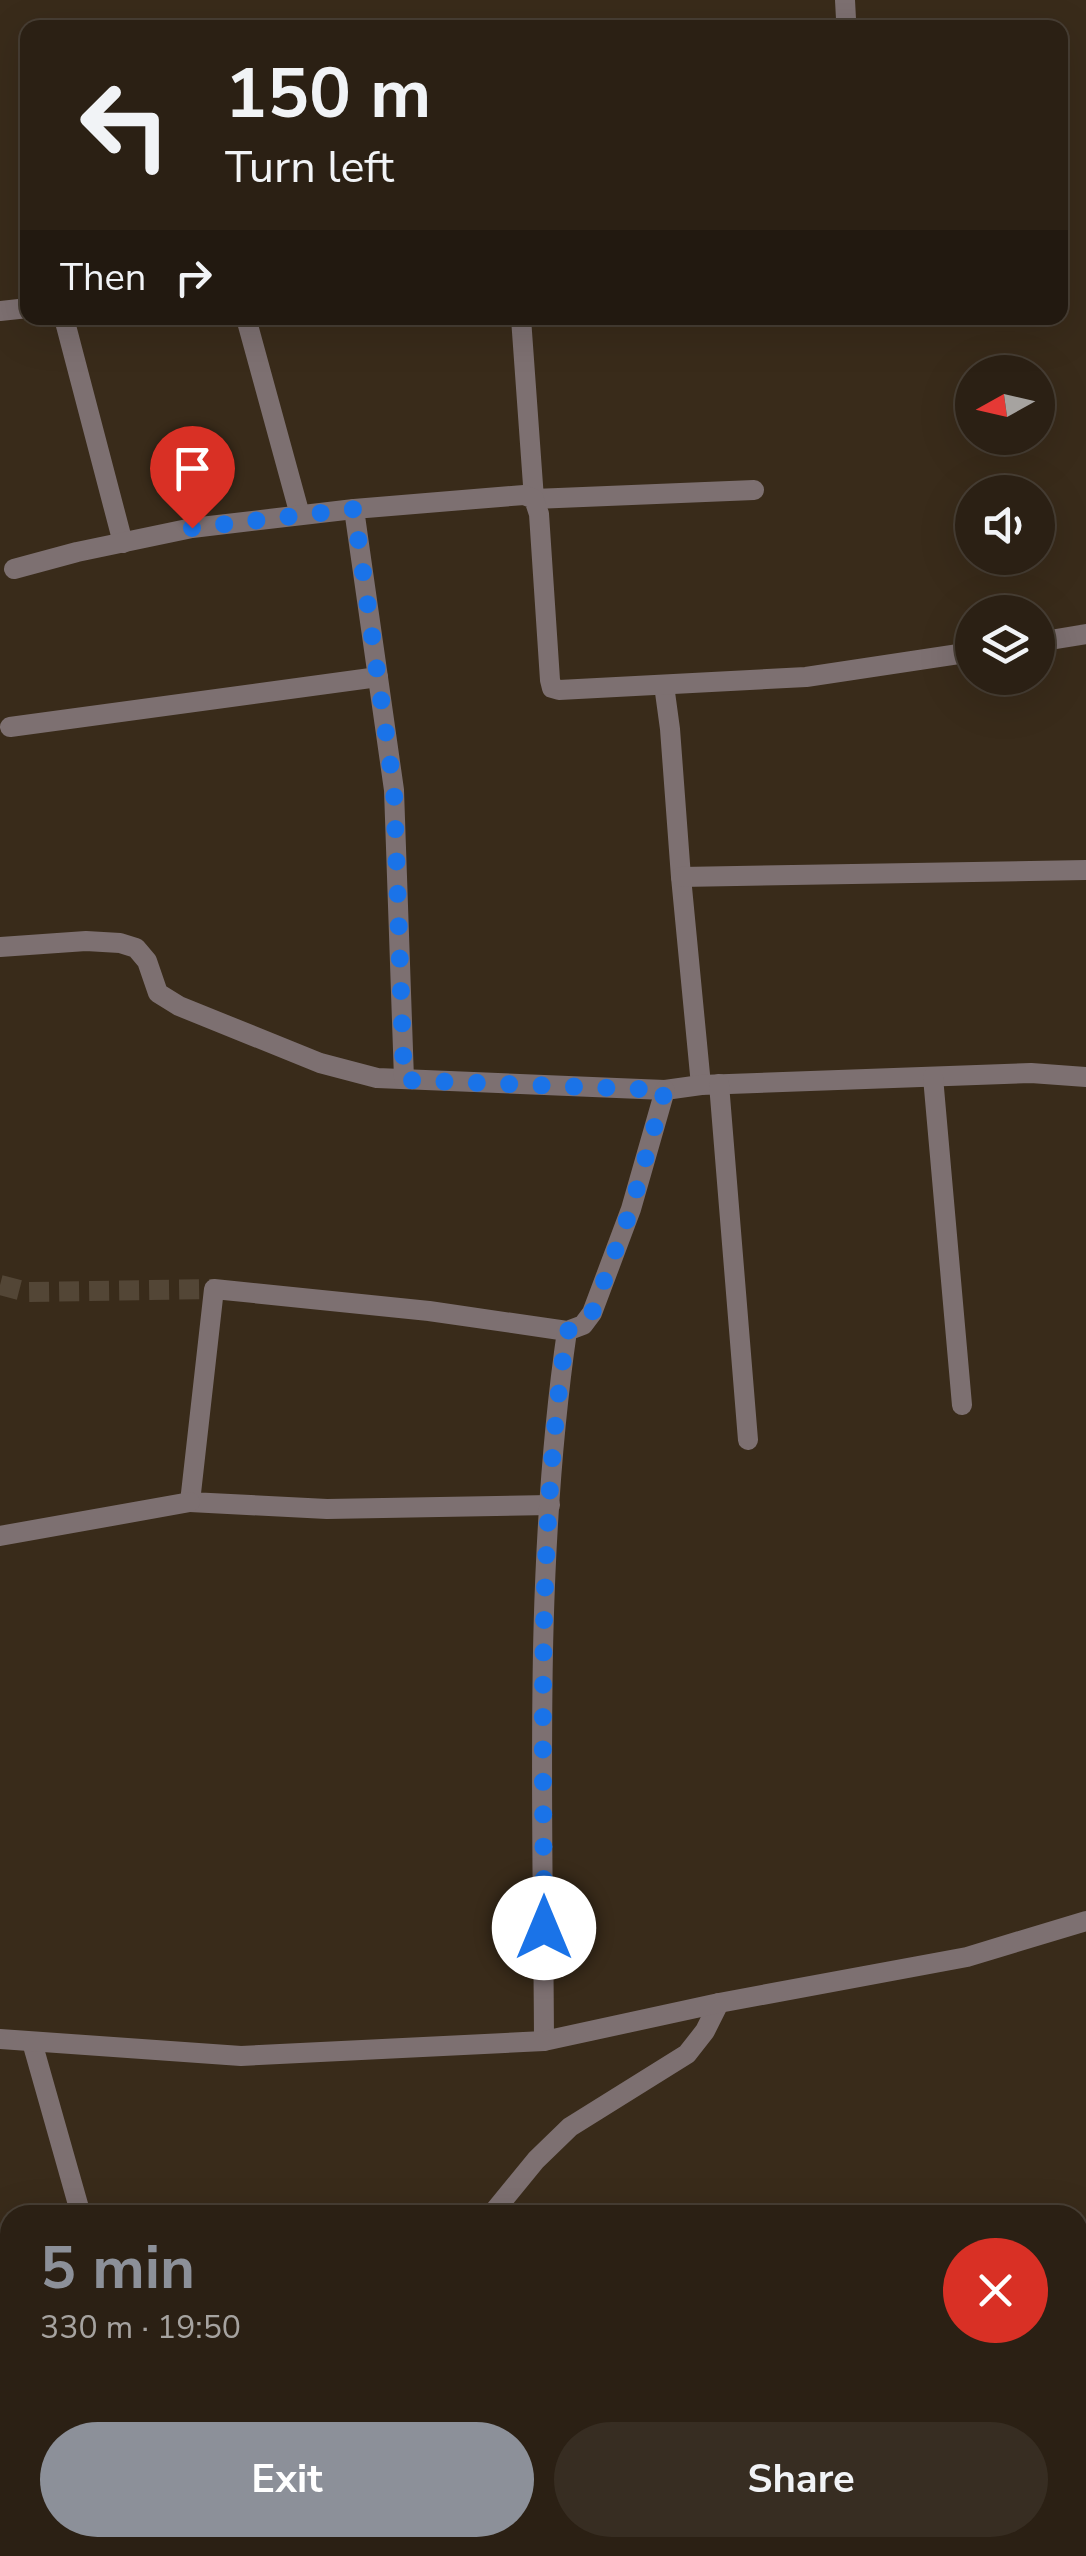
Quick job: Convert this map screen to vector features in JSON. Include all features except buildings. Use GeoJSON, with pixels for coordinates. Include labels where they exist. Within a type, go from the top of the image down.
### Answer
{"type":"FeatureCollection","features":[{"type":"Feature","properties":{"kind":"street"},"geometry":{"type":"LineString","coordinates":[[66,325],[123,542]]}},
{"type":"Feature","properties":{"kind":"street"},"geometry":{"type":"LineString","coordinates":[[248,325],[300,515]]}},
{"type":"Feature","properties":{"kind":"street"},"geometry":{"type":"LineString","coordinates":[[522,325],[552,688],[806,677],[955,655]]}},
{"type":"Feature","properties":{"kind":"street"},"geometry":{"type":"LineString","coordinates":[[14,568],[192,528],[354,509],[524,495],[534,498],[754,490]]}},
{"type":"Feature","properties":{"kind":"street"},"geometry":{"type":"LineString","coordinates":[[354,509],[395,808],[404,1080]]}},
{"type":"Feature","properties":{"kind":"street"},"geometry":{"type":"LineString","coordinates":[[1055,639],[1086,634]]}},
{"type":"Feature","properties":{"kind":"street"},"geometry":{"type":"LineString","coordinates":[[10,726],[378,677]]}},
{"type":"Feature","properties":{"kind":"street"},"geometry":{"type":"LineString","coordinates":[[664,685],[681,877],[710,1084],[748,1440]]}},
{"type":"Feature","properties":{"kind":"street"},"geometry":{"type":"LineString","coordinates":[[681,877],[1086,870]]}},
{"type":"Feature","properties":{"kind":"street"},"geometry":{"type":"LineString","coordinates":[[0,947],[86,941],[136,948],[147,961],[158,993],[179,1006],[320,1064],[378,1078],[665,1090],[710,1084],[1031,1074],[1086,1076]]}},
{"type":"Feature","properties":{"kind":"street"},"geometry":{"type":"LineString","coordinates":[[933,1077],[962,1405]]}},
{"type":"Feature","properties":{"kind":"street"},"geometry":{"type":"LineString","coordinates":[[190,1502],[214,1288],[429,1311],[567,1331],[583,1325],[592,1313],[631,1209],[665,1090]]}},
{"type":"Feature","properties":{"kind":"street"},"geometry":{"type":"LineString","coordinates":[[544,2042],[543,1628],[556,1412],[567,1331]]}},
{"type":"Feature","properties":{"kind":"street"},"geometry":{"type":"LineString","coordinates":[[0,1536],[190,1502],[327,1509],[550,1505]]}},
{"type":"Feature","properties":{"kind":"street"},"geometry":{"type":"LineString","coordinates":[[0,2039],[241,2056],[544,2042],[719,2003],[967,1957],[1086,1922]]}},
{"type":"Feature","properties":{"kind":"street"},"geometry":{"type":"LineString","coordinates":[[499,2205],[570,2127],[687,2054],[705,2031],[719,2003]]}},
{"type":"Feature","properties":{"kind":"street"},"geometry":{"type":"LineString","coordinates":[[32,2042],[79,2205]]}},
{"type":"Feature","properties":{"kind":"tunnel"},"geometry":{"type":"LineString","coordinates":[[0,1285],[27,1292],[214,1289]]}},
{"type":"Feature","properties":{"kind":"route"},"geometry":{"type":"LineString","coordinates":[[192,528],[354,509],[394,790],[404,1080],[665,1090],[631,1209],[592,1313],[583,1325],[567,1331],[563,1358],[553,1442],[543,1628],[544,1928]]}}]}
